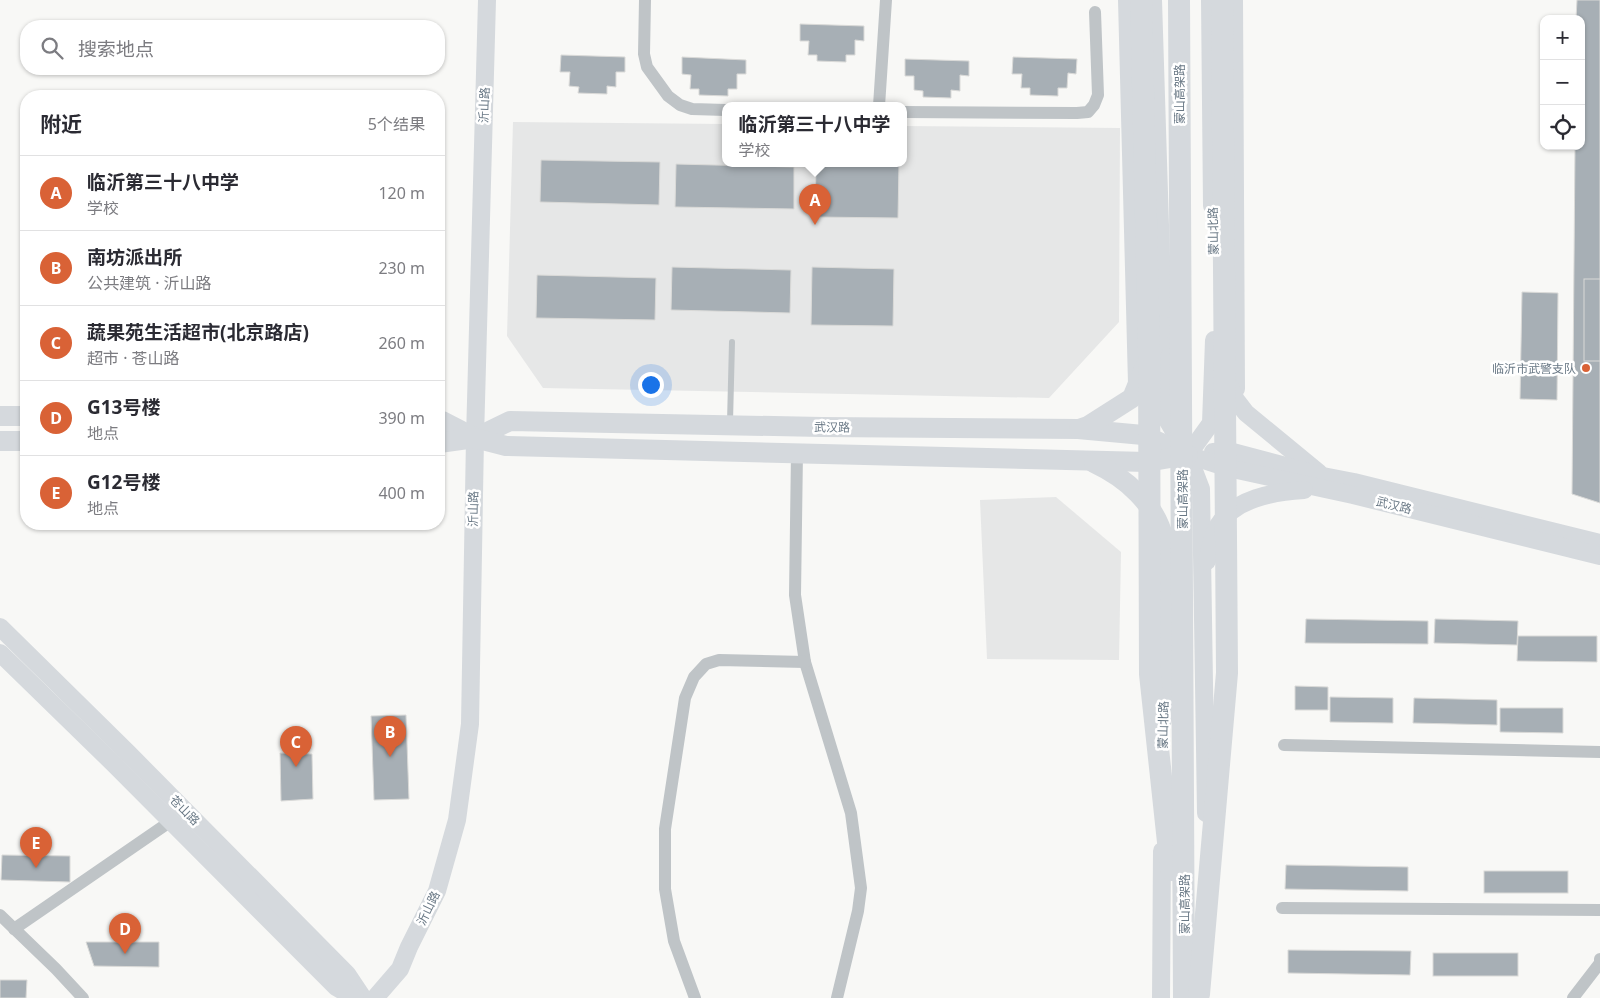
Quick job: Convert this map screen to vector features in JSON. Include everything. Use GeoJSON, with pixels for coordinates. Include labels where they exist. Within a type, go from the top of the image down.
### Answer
{"type":"FeatureCollection","features":[{"type":"Feature","properties":{"kind":"highway"},"geometry":{"type":"LineString","coordinates":[[1141,0],[1149,358],[1150,674],[1195,996]]}},
{"type":"Feature","properties":{"kind":"highway","name":"蒙山高架路"},"geometry":{"type":"LineString","coordinates":[[1179,0],[1195,996]]}},
{"type":"Feature","properties":{"kind":"highway","name":"蒙山高架路"},"geometry":{"type":"LineString","coordinates":[[1194,0],[1195,996]]}},
{"type":"Feature","properties":{"kind":"highway"},"geometry":{"type":"LineString","coordinates":[[1195,996],[1227,673],[1222,0]]}},
{"type":"Feature","properties":{"kind":"main road","name":"沂山路"},"geometry":{"type":"LineString","coordinates":[[375,998],[400,969],[437,891],[457,820],[470,724],[486,0]]}},
{"type":"Feature","properties":{"kind":"main road"},"geometry":{"type":"LineString","coordinates":[[1127,0],[1137,388]]}},
{"type":"Feature","properties":{"kind":"main road"},"geometry":{"type":"LineString","coordinates":[[1153,0],[1166,418],[1188,455],[1202,489],[1195,996]]}},
{"type":"Feature","properties":{"kind":"main road","name":"蒙山北路"},"geometry":{"type":"LineString","coordinates":[[1161,998],[1164,671],[1174,486],[1188,455],[1211,423],[1214,354],[1210,0]]}},
{"type":"Feature","properties":{"kind":"main road"},"geometry":{"type":"LineString","coordinates":[[1234,0],[1236,400]]}},
{"type":"Feature","properties":{"kind":"main road"},"geometry":{"type":"LineString","coordinates":[[1078,429],[1088,426],[1132,398],[1162,325]]}},
{"type":"Feature","properties":{"kind":"main road"},"geometry":{"type":"LineString","coordinates":[[1214,354],[1236,400],[1246,413],[1323,483]]}},
{"type":"Feature","properties":{"kind":"main road"},"geometry":{"type":"LineString","coordinates":[[0,416],[20,416]]}},
{"type":"Feature","properties":{"kind":"main road","name":"武汉路"},"geometry":{"type":"LineString","coordinates":[[445,442],[475,438],[510,421],[1078,429],[1143,435],[1188,455]]}},
{"type":"Feature","properties":{"kind":"main road","name":"武汉路"},"geometry":{"type":"LineString","coordinates":[[445,423],[475,438],[506,446],[1147,462],[1229,451],[1353,495],[1600,556]]}},
{"type":"Feature","properties":{"kind":"main road"},"geometry":{"type":"LineString","coordinates":[[0,441],[20,441]]}},
{"type":"Feature","properties":{"kind":"main road"},"geometry":{"type":"LineString","coordinates":[[1090,461],[1109,470],[1138,492],[1156,518],[1164,539],[1169,570]]}},
{"type":"Feature","properties":{"kind":"main road","name":"武汉路"},"geometry":{"type":"LineString","coordinates":[[1323,483],[1354,482],[1600,543]]}},
{"type":"Feature","properties":{"kind":"main road"},"geometry":{"type":"LineString","coordinates":[[1202,578],[1217,528],[1236,506],[1276,492],[1323,483]]}},
{"type":"Feature","properties":{"kind":"main road","name":"苍山路"},"geometry":{"type":"LineString","coordinates":[[0,627],[348,974],[363,998]]}},
{"type":"Feature","properties":{"kind":"main road","name":"苍山路"},"geometry":{"type":"LineString","coordinates":[[0,653],[336,987],[355,998]]}},
{"type":"Feature","properties":{"kind":"street"},"geometry":{"type":"LineString","coordinates":[[645,0],[644,54],[647,66],[668,96],[680,105],[692,110],[722,110]]}},
{"type":"Feature","properties":{"kind":"street"},"geometry":{"type":"LineString","coordinates":[[879,102],[886,0]]}},
{"type":"Feature","properties":{"kind":"street"},"geometry":{"type":"LineString","coordinates":[[907,112],[1088,112],[1094,105],[1098,95],[1095,12]]}},
{"type":"Feature","properties":{"kind":"street"},"geometry":{"type":"LineString","coordinates":[[797,452],[795,595],[805,662],[852,813],[861,888],[858,911],[837,998]]}},
{"type":"Feature","properties":{"kind":"street"},"geometry":{"type":"LineString","coordinates":[[694,998],[674,941],[665,889],[665,830],[685,698],[694,677],[706,664],[719,660],[805,662]]}},
{"type":"Feature","properties":{"kind":"street"},"geometry":{"type":"LineString","coordinates":[[1284,745],[1600,752]]}},
{"type":"Feature","properties":{"kind":"street"},"geometry":{"type":"LineString","coordinates":[[14,929],[171,821]]}},
{"type":"Feature","properties":{"kind":"street"},"geometry":{"type":"LineString","coordinates":[[1282,908],[1600,910]]}},
{"type":"Feature","properties":{"kind":"street"},"geometry":{"type":"LineString","coordinates":[[0,915],[83,998]]}},
{"type":"Feature","properties":{"kind":"street"},"geometry":{"type":"LineString","coordinates":[[1573,998],[1600,963],[1600,959]]}},
{"type":"Feature","properties":{"kind":"lane"},"geometry":{"type":"LineString","coordinates":[[730,425],[732,342]]}},
{"type":"Feature","properties":{"kind":"shaded area"},"geometry":{"type":"Polygon","coordinates":[[[513,122],[722,124],[722,167],[907,167],[907,126],[1120,128],[1119,322],[1049,398],[543,388],[507,336],[513,122]]]}},
{"type":"Feature","properties":{"kind":"shaded area"},"geometry":{"type":"Polygon","coordinates":[[[1056,497],[1121,552],[1119,660],[987,659],[980,500],[1056,497]]]}},
{"type":"Feature","properties":{"kind":"building","name":"临沂市武警支队"},"geometry":{"type":"Polygon","coordinates":[[[1577,0],[1600,0],[1600,503],[1572,494],[1575,150],[1585,150],[1585,15],[1576,15],[1577,0]]]}},
{"type":"Feature","properties":{"kind":"building"},"geometry":{"type":"Polygon","coordinates":[[[800,24],[864,26],[864,41],[855,40],[855,55],[846,55],[846,62],[817,61],[817,55],[808,55],[809,41],[800,41],[800,24]]]}},
{"type":"Feature","properties":{"kind":"building"},"geometry":{"type":"Polygon","coordinates":[[[561,55],[625,57],[625,72],[616,72],[616,87],[607,86],[607,94],[578,93],[579,87],[569,86],[570,72],[560,72],[561,55]]]}},
{"type":"Feature","properties":{"kind":"building"},"geometry":{"type":"Polygon","coordinates":[[[682,57],[746,60],[746,74],[737,74],[737,89],[728,89],[728,96],[699,95],[699,89],[690,89],[691,75],[682,74],[682,57]]]}},
{"type":"Feature","properties":{"kind":"building"},"geometry":{"type":"Polygon","coordinates":[[[1013,57],[1077,59],[1076,74],[1068,73],[1067,88],[1058,88],[1058,96],[1030,95],[1030,88],[1021,88],[1022,74],[1012,74],[1013,57]]]}},
{"type":"Feature","properties":{"kind":"building"},"geometry":{"type":"Polygon","coordinates":[[[905,59],[969,61],[969,76],[960,75],[960,91],[951,90],[951,98],[923,97],[923,91],[914,90],[914,76],[905,76],[905,59]]]}},
{"type":"Feature","properties":{"kind":"building"},"geometry":{"type":"Polygon","coordinates":[[[541,160],[660,162],[659,205],[540,202],[541,160]]]}},
{"type":"Feature","properties":{"kind":"building"},"geometry":{"type":"Polygon","coordinates":[[[676,164],[722,165],[722,167],[794,167],[794,209],[675,207],[676,164]]]}},
{"type":"Feature","properties":{"kind":"building"},"geometry":{"type":"Polygon","coordinates":[[[816,167],[899,167],[898,218],[815,217],[816,167]]]}},
{"type":"Feature","properties":{"kind":"building"},"geometry":{"type":"Polygon","coordinates":[[[672,267],[791,270],[790,313],[671,310],[672,267]]]}},
{"type":"Feature","properties":{"kind":"building"},"geometry":{"type":"Polygon","coordinates":[[[812,267],[894,269],[893,326],[811,325],[812,267]]]}},
{"type":"Feature","properties":{"kind":"building"},"geometry":{"type":"Polygon","coordinates":[[[537,275],[656,278],[655,320],[536,318],[537,275]]]}},
{"type":"Feature","properties":{"kind":"building"},"geometry":{"type":"Polygon","coordinates":[[[1584,279],[1600,279],[1600,361],[1584,361],[1584,279]]]}},
{"type":"Feature","properties":{"kind":"building"},"geometry":{"type":"Polygon","coordinates":[[[1522,292],[1558,293],[1557,400],[1520,399],[1522,292]]]}},
{"type":"Feature","properties":{"kind":"building"},"geometry":{"type":"Polygon","coordinates":[[[1306,619],[1428,621],[1428,644],[1305,643],[1306,619]]]}},
{"type":"Feature","properties":{"kind":"building"},"geometry":{"type":"Polygon","coordinates":[[[1435,619],[1518,621],[1517,645],[1434,643],[1435,619]]]}},
{"type":"Feature","properties":{"kind":"building"},"geometry":{"type":"Polygon","coordinates":[[[1518,636],[1597,636],[1597,662],[1517,661],[1518,636]]]}},
{"type":"Feature","properties":{"kind":"building"},"geometry":{"type":"Polygon","coordinates":[[[1295,686],[1328,687],[1328,710],[1295,710],[1295,686]]]}},
{"type":"Feature","properties":{"kind":"building"},"geometry":{"type":"Polygon","coordinates":[[[1330,697],[1393,698],[1393,723],[1330,722],[1330,697]]]}},
{"type":"Feature","properties":{"kind":"building"},"geometry":{"type":"Polygon","coordinates":[[[1414,698],[1497,700],[1497,725],[1413,723],[1414,698]]]}},
{"type":"Feature","properties":{"kind":"building"},"geometry":{"type":"Polygon","coordinates":[[[1500,708],[1563,708],[1563,733],[1500,732],[1500,708]]]}},
{"type":"Feature","properties":{"kind":"building"},"geometry":{"type":"Polygon","coordinates":[[[406,715],[409,799],[374,800],[371,716],[406,715]]]}},
{"type":"Feature","properties":{"kind":"building"},"geometry":{"type":"Polygon","coordinates":[[[280,753],[312,754],[313,799],[281,801],[280,753]]]}},
{"type":"Feature","properties":{"kind":"building"},"geometry":{"type":"Polygon","coordinates":[[[2,855],[70,856],[70,882],[1,880],[2,855]]]}},
{"type":"Feature","properties":{"kind":"building"},"geometry":{"type":"Polygon","coordinates":[[[1286,865],[1408,867],[1408,891],[1285,889],[1286,865]]]}},
{"type":"Feature","properties":{"kind":"building"},"geometry":{"type":"Polygon","coordinates":[[[1484,871],[1568,871],[1568,893],[1484,893],[1484,871]]]}},
{"type":"Feature","properties":{"kind":"building"},"geometry":{"type":"Polygon","coordinates":[[[86,942],[159,942],[159,967],[94,966],[86,942]]]}},
{"type":"Feature","properties":{"kind":"building"},"geometry":{"type":"Polygon","coordinates":[[[1288,950],[1411,951],[1410,975],[1288,973],[1288,950]]]}},
{"type":"Feature","properties":{"kind":"building"},"geometry":{"type":"Polygon","coordinates":[[[1433,953],[1518,953],[1518,976],[1433,976],[1433,953]]]}},
{"type":"Feature","properties":{"kind":"building"},"geometry":{"type":"Polygon","coordinates":[[[0,980],[27,980],[26,998],[0,998],[0,980]]]}},
{"type":"Feature","properties":{"kind":"place","name":"临沂第三十八中学"},"geometry":{"type":"Point","coordinates":[815,225]}},
{"type":"Feature","properties":{"kind":"place","name":"临沂市武警支队"},"geometry":{"type":"Point","coordinates":[1586,368]}},
{"type":"Feature","properties":{"kind":"place","name":"南坊派出所"},"geometry":{"type":"Point","coordinates":[390,757]}},
{"type":"Feature","properties":{"kind":"place","name":"蔬果苑生活超市(北京路店)"},"geometry":{"type":"Point","coordinates":[296,767]}},
{"type":"Feature","properties":{"kind":"place","name":"G12号楼"},"geometry":{"type":"Point","coordinates":[36,868]}},
{"type":"Feature","properties":{"kind":"place","name":"G13号楼"},"geometry":{"type":"Point","coordinates":[125,954]}}]}
